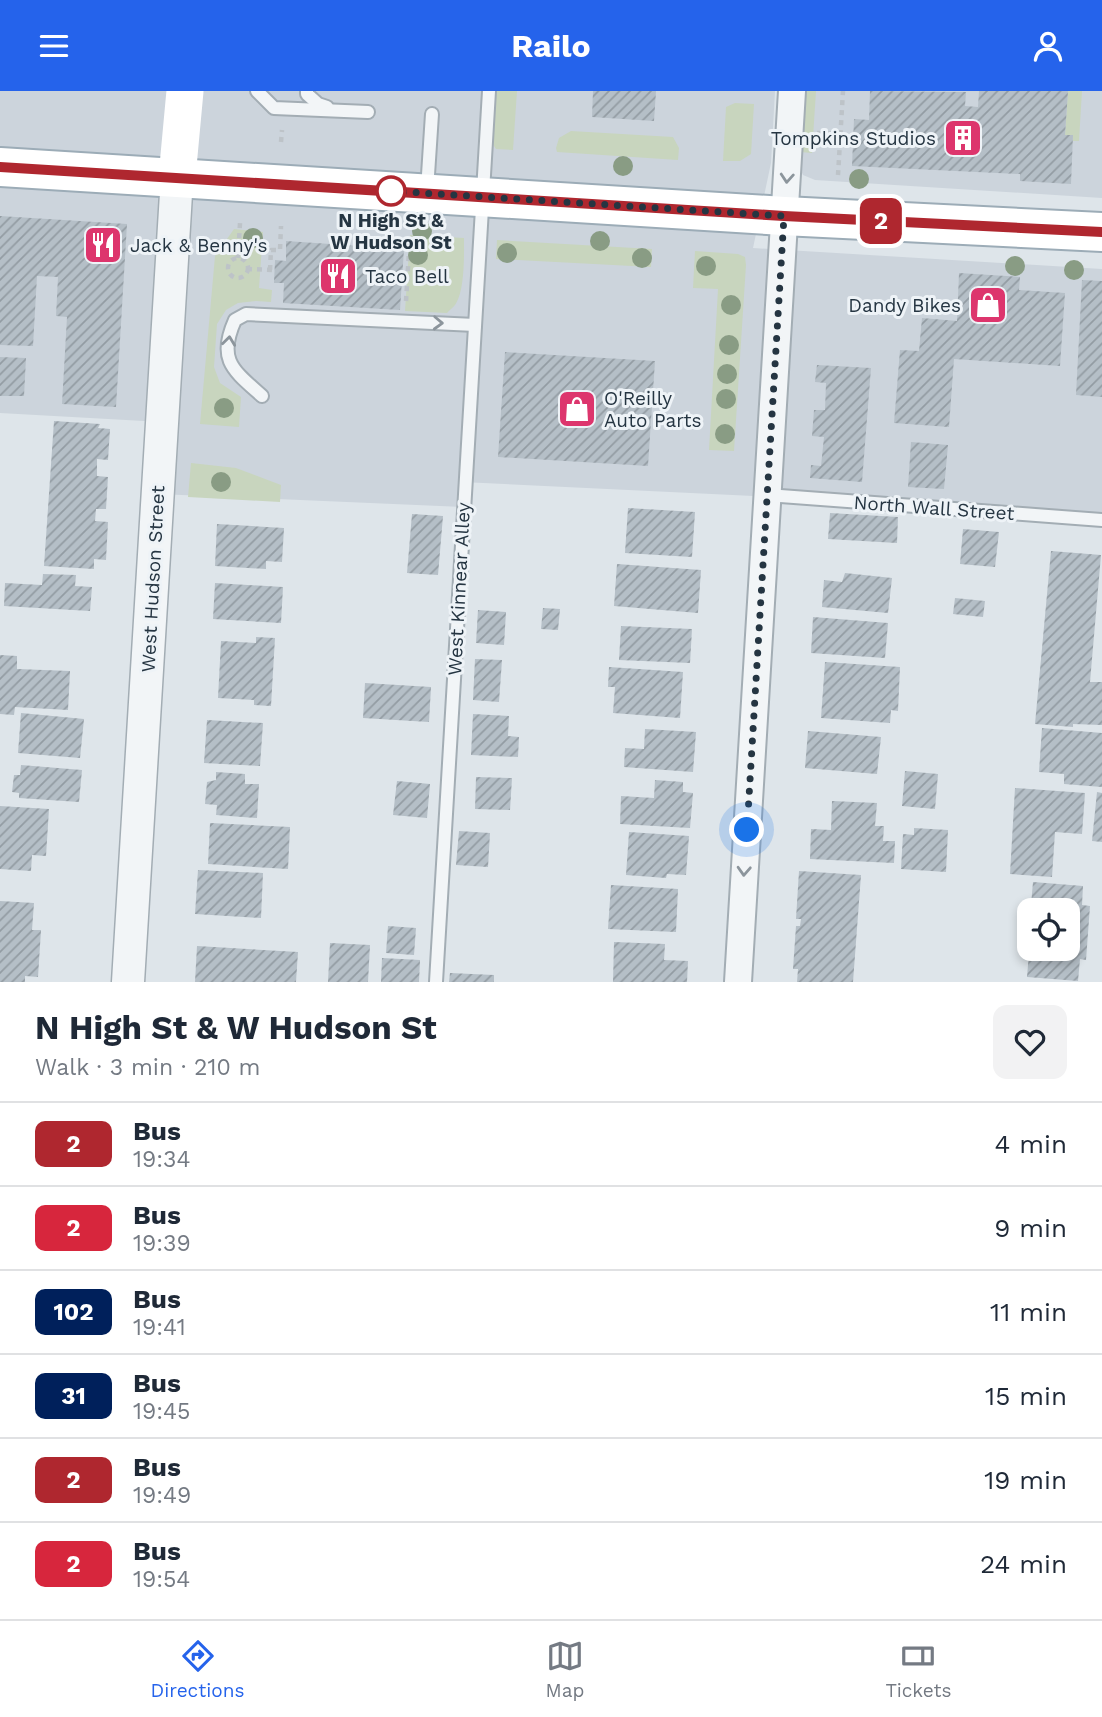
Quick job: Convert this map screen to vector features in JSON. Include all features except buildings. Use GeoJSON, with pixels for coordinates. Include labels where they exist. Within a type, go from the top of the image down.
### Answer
{"type":"FeatureCollection","features":[{"type":"Feature","properties":{"kind":"main road"},"geometry":{"type":"LineString","coordinates":[[177,177],[185,91]]}},
{"type":"Feature","properties":{"kind":"main road"},"geometry":{"type":"LineString","coordinates":[[0,166],[784,216],[1102,232]]}},
{"type":"Feature","properties":{"kind":"street"},"geometry":{"type":"LineString","coordinates":[[738,982],[792,91]]}},
{"type":"Feature","properties":{"kind":"street","name":"West Hudson Street"},"geometry":{"type":"LineString","coordinates":[[128,982],[177,177]]}},
{"type":"Feature","properties":{"kind":"lane"},"geometry":{"type":"LineString","coordinates":[[257,91],[274,108],[368,112]]}},
{"type":"Feature","properties":{"kind":"lane"},"geometry":{"type":"LineString","coordinates":[[307,91],[318,104],[337,111]]}},
{"type":"Feature","properties":{"kind":"lane","name":"West Kinnear Alley"},"geometry":{"type":"LineString","coordinates":[[436,982],[489,91]]}},
{"type":"Feature","properties":{"kind":"lane"},"geometry":{"type":"LineString","coordinates":[[427,193],[432,114]]}},
{"type":"Feature","properties":{"kind":"lane"},"geometry":{"type":"LineString","coordinates":[[262,396],[235,371],[229,360],[229,332],[235,320],[246,314],[475,324]]}},
{"type":"Feature","properties":{"kind":"lane","name":"North Wall Street"},"geometry":{"type":"LineString","coordinates":[[767,495],[1102,520]]}},
{"type":"Feature","properties":{"kind":"path"},"geometry":{"type":"LineString","coordinates":[[838,175],[843,91]]}},
{"type":"Feature","properties":{"kind":"path"},"geometry":{"type":"LineString","coordinates":[[817,133],[840,134]]}},
{"type":"Feature","properties":{"kind":"path"},"geometry":{"type":"LineString","coordinates":[[237,258],[240,223]]}},
{"type":"Feature","properties":{"kind":"path"},"geometry":{"type":"LineString","coordinates":[[247,269],[272,270],[271,250],[279,250],[281,226]]}},
{"type":"Feature","properties":{"kind":"path"},"geometry":{"type":"LineString","coordinates":[[404,321],[410,235]]}},
{"type":"Feature","properties":{"kind":"path"},"geometry":{"type":"LineString","coordinates":[[237,258],[246,262],[247,269],[239,278],[231,275],[228,265],[237,258]]}},
{"type":"Feature","properties":{"kind":"shaded area"},"geometry":{"type":"Polygon","coordinates":[[[0,91],[775,91],[771,163],[753,248],[1102,269],[1102,519],[772,497],[462,482],[463,507],[159,494],[162,422],[0,413],[0,91]]]}},
{"type":"Feature","properties":{"kind":"shaded area"},"geometry":{"type":"Polygon","coordinates":[[[805,91],[1102,91],[1102,198],[815,180],[803,175],[799,167],[805,91]]]}},
{"type":"Feature","properties":{"kind":"green space"},"geometry":{"type":"Polygon","coordinates":[[[495,91],[517,91],[513,150],[496,149],[492,143],[495,91]]]}},
{"type":"Feature","properties":{"kind":"green space"},"geometry":{"type":"Polygon","coordinates":[[[805,91],[816,91],[812,153],[800,152],[805,91]]]}},
{"type":"Feature","properties":{"kind":"green space"},"geometry":{"type":"Polygon","coordinates":[[[1068,91],[1082,91],[1079,141],[1073,141],[1073,135],[1065,135],[1068,91]]]}},
{"type":"Feature","properties":{"kind":"green space"},"geometry":{"type":"Polygon","coordinates":[[[735,103],[754,104],[751,154],[740,161],[723,161],[726,107],[735,103]]]}},
{"type":"Feature","properties":{"kind":"green space"},"geometry":{"type":"Polygon","coordinates":[[[571,131],[673,137],[679,148],[678,160],[557,152],[559,138],[571,131]]]}},
{"type":"Feature","properties":{"kind":"green space"},"geometry":{"type":"Polygon","coordinates":[[[234,229],[263,232],[259,288],[272,290],[271,302],[238,303],[226,310],[217,324],[214,367],[220,383],[241,397],[239,427],[200,424],[215,256],[234,229]]]}},
{"type":"Feature","properties":{"kind":"green space"},"geometry":{"type":"Polygon","coordinates":[[[410,235],[464,238],[461,291],[455,305],[447,313],[405,311],[410,235]]]}},
{"type":"Feature","properties":{"kind":"green space"},"geometry":{"type":"Polygon","coordinates":[[[497,240],[652,249],[651,267],[496,259],[497,240]]]}},
{"type":"Feature","properties":{"kind":"green space"},"geometry":{"type":"Polygon","coordinates":[[[695,251],[738,254],[745,257],[734,451],[709,450],[718,289],[693,288],[695,251]]]}},
{"type":"Feature","properties":{"kind":"green space"},"geometry":{"type":"Polygon","coordinates":[[[191,463],[236,468],[281,485],[280,502],[188,497],[191,463]]]}},
{"type":"Feature","properties":{"kind":"bus line","name":"2"},"geometry":{"type":"LineString","coordinates":[[0,167],[784,216],[1102,232]]}},
{"type":"Feature","properties":{"kind":"place","name":"Tompkins Studios"},"geometry":{"type":"Point","coordinates":[963,138]}},
{"type":"Feature","properties":{"kind":"place","name":"N High St & W Hudson St"},"geometry":{"type":"Point","coordinates":[391,191]}},
{"type":"Feature","properties":{"kind":"place","name":"Jack & Benny's"},"geometry":{"type":"Point","coordinates":[103,245]}},
{"type":"Feature","properties":{"kind":"place","name":"Taco Bell"},"geometry":{"type":"Point","coordinates":[338,276]}},
{"type":"Feature","properties":{"kind":"place","name":"Dandy Bikes"},"geometry":{"type":"Point","coordinates":[988,305]}},
{"type":"Feature","properties":{"kind":"place","name":"O'Reilly Auto Parts"},"geometry":{"type":"Point","coordinates":[577,409]}},
{"type":"Feature","properties":{"kind":"route"},"geometry":{"type":"LineString","coordinates":[[391,191],[784,216],[747,830]]}}]}
